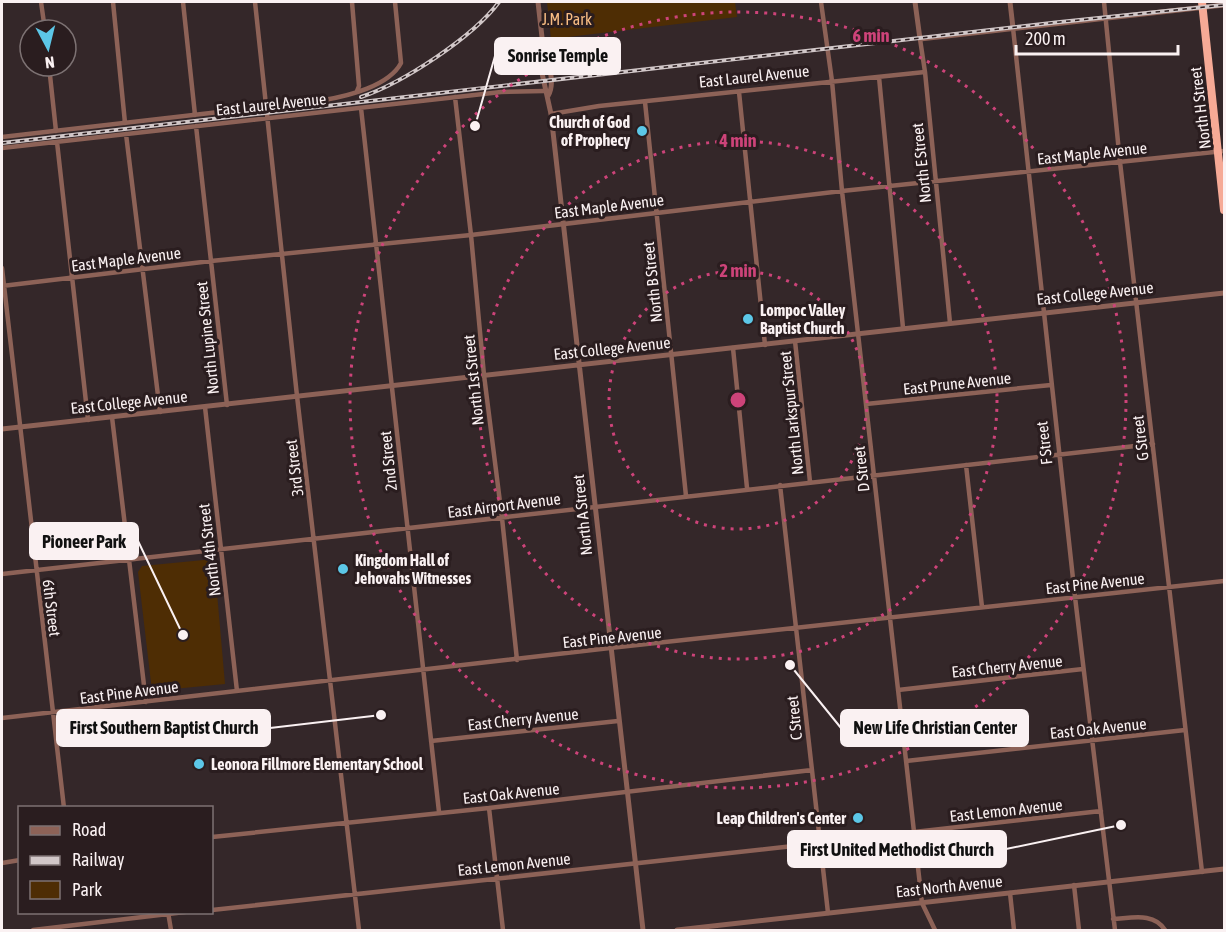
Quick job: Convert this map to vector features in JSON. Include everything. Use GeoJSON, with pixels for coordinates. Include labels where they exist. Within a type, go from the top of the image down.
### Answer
{"type":"FeatureCollection","features":[{"type":"Feature","properties":{"kind":"highway","name":"North H Street"},"geometry":{"type":"LineString","coordinates":[[1202,5],[1222,151],[1224,210]]}},
{"type":"Feature","properties":{"kind":"street"},"geometry":{"type":"LineString","coordinates":[[41,2],[43,18]]}},
{"type":"Feature","properties":{"kind":"street"},"geometry":{"type":"LineString","coordinates":[[113,2],[125,123]]}},
{"type":"Feature","properties":{"kind":"street"},"geometry":{"type":"LineString","coordinates":[[183,2],[195,115]]}},
{"type":"Feature","properties":{"kind":"street","name":"3rd Street"},"geometry":{"type":"LineString","coordinates":[[255,2],[297,396],[359,930]]}},
{"type":"Feature","properties":{"kind":"street"},"geometry":{"type":"LineString","coordinates":[[352,2],[359,86],[357,91]]}},
{"type":"Feature","properties":{"kind":"street","name":"East Laurel Avenue"},"geometry":{"type":"LineString","coordinates":[[2,137],[333,99],[367,89],[393,74],[401,63],[395,2]]}},
{"type":"Feature","properties":{"kind":"street","name":"North A Street"},"geometry":{"type":"LineString","coordinates":[[538,2],[544,55],[549,64],[552,90],[546,93],[551,114],[643,930]]}},
{"type":"Feature","properties":{"kind":"street","name":"D Street"},"geometry":{"type":"LineString","coordinates":[[821,2],[832,81],[873,475],[922,903],[935,930]]}},
{"type":"Feature","properties":{"kind":"street","name":"North E Street"},"geometry":{"type":"LineString","coordinates":[[915,2],[937,182],[950,323]]}},
{"type":"Feature","properties":{"kind":"street","name":"F Street"},"geometry":{"type":"LineString","coordinates":[[1010,2],[1083,669],[1115,930]]}},
{"type":"Feature","properties":{"kind":"street","name":"G Street"},"geometry":{"type":"LineString","coordinates":[[1104,2],[1120,162],[1202,872]]}},
{"type":"Feature","properties":{"kind":"street"},"geometry":{"type":"LineString","coordinates":[[920,39],[1202,5],[1224,6]]}},
{"type":"Feature","properties":{"kind":"street","name":"East Laurel Avenue"},"geometry":{"type":"LineString","coordinates":[[551,114],[925,72]]}},
{"type":"Feature","properties":{"kind":"street"},"geometry":{"type":"LineString","coordinates":[[879,77],[903,328]]}},
{"type":"Feature","properties":{"kind":"street"},"geometry":{"type":"LineString","coordinates":[[50,78],[56,131]]}},
{"type":"Feature","properties":{"kind":"street","name":"East Laurel Avenue"},"geometry":{"type":"LineString","coordinates":[[2,148],[455,97],[516,91],[546,93]]}},
{"type":"Feature","properties":{"kind":"street"},"geometry":{"type":"LineString","coordinates":[[739,92],[765,345]]}},
{"type":"Feature","properties":{"kind":"street","name":"North 1st Street"},"geometry":{"type":"LineString","coordinates":[[455,97],[484,375],[518,660]]}},
{"type":"Feature","properties":{"kind":"street","name":"North B Street"},"geometry":{"type":"LineString","coordinates":[[645,102],[686,496]]}},
{"type":"Feature","properties":{"kind":"street","name":"2nd Street"},"geometry":{"type":"LineString","coordinates":[[361,108],[439,812]]}},
{"type":"Feature","properties":{"kind":"street","name":"North Lupine Street"},"geometry":{"type":"LineString","coordinates":[[196,126],[227,405]]}},
{"type":"Feature","properties":{"kind":"street"},"geometry":{"type":"LineString","coordinates":[[126,134],[160,412]]}},
{"type":"Feature","properties":{"kind":"street"},"geometry":{"type":"LineString","coordinates":[[57,141],[88,420]]}},
{"type":"Feature","properties":{"kind":"street","name":"East Maple Avenue"},"geometry":{"type":"LineString","coordinates":[[2,286],[211,261],[471,235],[842,191],[1222,151]]}},
{"type":"Feature","properties":{"kind":"street","name":"6th Street"},"geometry":{"type":"LineString","coordinates":[[2,268],[2,286],[64,806]]}},
{"type":"Feature","properties":{"kind":"street","name":"East College Avenue"},"geometry":{"type":"LineString","coordinates":[[2,429],[1224,293]]}},
{"type":"Feature","properties":{"kind":"street","name":"North Larkspur Street"},"geometry":{"type":"LineString","coordinates":[[795,341],[810,482]]}},
{"type":"Feature","properties":{"kind":"street"},"geometry":{"type":"LineString","coordinates":[[734,348],[747,488]]}},
{"type":"Feature","properties":{"kind":"street","name":"East Prune Avenue"},"geometry":{"type":"LineString","coordinates":[[866,404],[1051,385]]}},
{"type":"Feature","properties":{"kind":"street","name":"North 4th Street"},"geometry":{"type":"LineString","coordinates":[[205,407],[237,691]]}},
{"type":"Feature","properties":{"kind":"street"},"geometry":{"type":"LineString","coordinates":[[112,417],[146,702]]}},
{"type":"Feature","properties":{"kind":"street","name":"East Airport Avenue"},"geometry":{"type":"LineString","coordinates":[[2,574],[747,488],[1153,444]]}},
{"type":"Feature","properties":{"kind":"street"},"geometry":{"type":"LineString","coordinates":[[966,465],[982,607]]}},
{"type":"Feature","properties":{"kind":"street","name":"C Street"},"geometry":{"type":"LineString","coordinates":[[780,485],[828,913]]}},
{"type":"Feature","properties":{"kind":"street","name":"East Pine Avenue"},"geometry":{"type":"LineString","coordinates":[[2,718],[610,648],[1224,581]]}},
{"type":"Feature","properties":{"kind":"street","name":"East Cherry Avenue"},"geometry":{"type":"LineString","coordinates":[[898,690],[1083,669]]}},
{"type":"Feature","properties":{"kind":"street","name":"East Cherry Avenue"},"geometry":{"type":"LineString","coordinates":[[431,741],[618,721]]}},
{"type":"Feature","properties":{"kind":"street","name":"East Oak Avenue"},"geometry":{"type":"LineString","coordinates":[[906,761],[1185,730]]}},
{"type":"Feature","properties":{"kind":"street","name":"East Oak Avenue"},"geometry":{"type":"LineString","coordinates":[[213,837],[489,808],[812,770]]}},
{"type":"Feature","properties":{"kind":"street"},"geometry":{"type":"LineString","coordinates":[[489,808],[502,930]]}},
{"type":"Feature","properties":{"kind":"street","name":"East Lemon Avenue"},"geometry":{"type":"LineString","coordinates":[[914,832],[1101,811]]}},
{"type":"Feature","properties":{"kind":"street","name":"East Lemon Avenue"},"geometry":{"type":"LineString","coordinates":[[213,910],[819,843]]}},
{"type":"Feature","properties":{"kind":"street"},"geometry":{"type":"LineString","coordinates":[[2,862],[18,860]]}},
{"type":"Feature","properties":{"kind":"street","name":"East North Avenue"},"geometry":{"type":"LineString","coordinates":[[677,930],[1224,869]]}},
{"type":"Feature","properties":{"kind":"street"},"geometry":{"type":"LineString","coordinates":[[1074,885],[1079,930]]}},
{"type":"Feature","properties":{"kind":"street"},"geometry":{"type":"LineString","coordinates":[[1010,893],[1014,930]]}},
{"type":"Feature","properties":{"kind":"street"},"geometry":{"type":"LineString","coordinates":[[33,930],[160,914]]}},
{"type":"Feature","properties":{"kind":"street"},"geometry":{"type":"LineString","coordinates":[[168,914],[171,930]]}},
{"type":"Feature","properties":{"kind":"street"},"geometry":{"type":"LineString","coordinates":[[1113,919],[1150,918],[1158,921],[1165,930]]}},
{"type":"Feature","properties":{"kind":"green space","name":"J.M. Park"},"geometry":{"type":"Polygon","coordinates":[[[547,2],[735,2],[737,17],[551,39],[547,2]]]}},
{"type":"Feature","properties":{"kind":"green space"},"geometry":{"type":"Polygon","coordinates":[[[214,559],[225,684],[152,691],[138,572],[142,566],[214,559]]]}},
{"type":"Feature","properties":{"kind":"railway"},"geometry":{"type":"LineString","coordinates":[[361,97],[397,81],[455,44],[487,16],[499,2]]}},
{"type":"Feature","properties":{"kind":"railway"},"geometry":{"type":"LineString","coordinates":[[2,143],[1224,5]]}},
{"type":"Feature","properties":{"kind":"place","name":"Sonrise Temple"},"geometry":{"type":"Point","coordinates":[475,126]}},
{"type":"Feature","properties":{"kind":"place","name":"Church of God of Prophecy"},"geometry":{"type":"Point","coordinates":[642,131]}},
{"type":"Feature","properties":{"kind":"place","name":"Lompoc Valley Baptist Church"},"geometry":{"type":"Point","coordinates":[748,319]}},
{"type":"Feature","properties":{"kind":"place","name":"Kingdom Hall of Jehovahs Witnesses"},"geometry":{"type":"Point","coordinates":[343,569]}},
{"type":"Feature","properties":{"kind":"place","name":"Pioneer Park"},"geometry":{"type":"Point","coordinates":[183,635]}},
{"type":"Feature","properties":{"kind":"place","name":"New Life Christian Center"},"geometry":{"type":"Point","coordinates":[790,665]}},
{"type":"Feature","properties":{"kind":"place","name":"First Southern Baptist Church"},"geometry":{"type":"Point","coordinates":[381,715]}},
{"type":"Feature","properties":{"kind":"place","name":"Leonora Fillmore Elementary School"},"geometry":{"type":"Point","coordinates":[199,764]}},
{"type":"Feature","properties":{"kind":"place","name":"Leap Children's Center"},"geometry":{"type":"Point","coordinates":[858,818]}},
{"type":"Feature","properties":{"kind":"place","name":"First United Methodist Church"},"geometry":{"type":"Point","coordinates":[1121,825]}}]}
